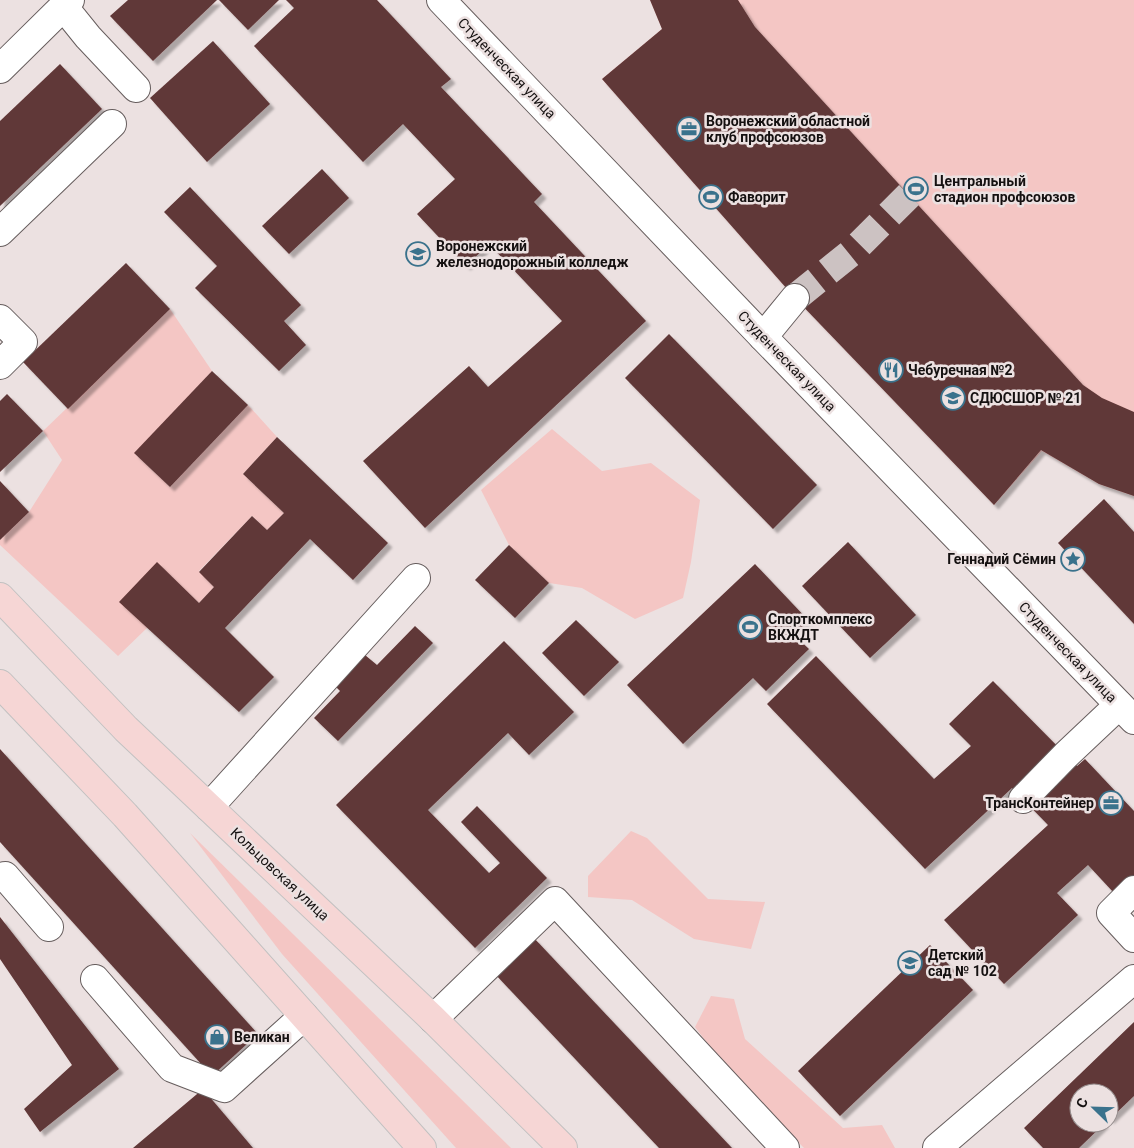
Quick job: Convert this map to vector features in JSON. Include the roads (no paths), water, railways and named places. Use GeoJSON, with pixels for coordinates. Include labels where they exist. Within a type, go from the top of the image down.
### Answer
{"type":"FeatureCollection","features":[{"type":"Feature","properties":{"kind":"main road","name":"Кольцовская улица"},"geometry":{"type":"LineString","coordinates":[[0,597],[126,729],[433,1020],[563,1148]]}},
{"type":"Feature","properties":{"kind":"main road"},"geometry":{"type":"LineString","coordinates":[[0,684],[125,816],[422,1148]]}},
{"type":"Feature","properties":{"kind":"street","name":"Студенческая улица"},"geometry":{"type":"LineString","coordinates":[[441,0],[763,337],[1127,712]]}},
{"type":"Feature","properties":{"kind":"street"},"geometry":{"type":"LineString","coordinates":[[0,68],[67,3],[88,37],[136,88]]}},
{"type":"Feature","properties":{"kind":"street"},"geometry":{"type":"LineString","coordinates":[[0,232],[112,124]]}},
{"type":"Feature","properties":{"kind":"street"},"geometry":{"type":"LineString","coordinates":[[763,337],[795,298]]}},
{"type":"Feature","properties":{"kind":"street"},"geometry":{"type":"LineString","coordinates":[[0,319],[23,342],[0,365]]}},
{"type":"Feature","properties":{"kind":"street"},"geometry":{"type":"LineString","coordinates":[[209,807],[416,578]]}},
{"type":"Feature","properties":{"kind":"street"},"geometry":{"type":"LineString","coordinates":[[1023,799],[1066,755],[1127,712]]}},
{"type":"Feature","properties":{"kind":"street"},"geometry":{"type":"LineString","coordinates":[[0,877],[5,876],[49,927]]}},
{"type":"Feature","properties":{"kind":"street"},"geometry":{"type":"LineString","coordinates":[[1134,890],[1111,913],[1134,938]]}},
{"type":"Feature","properties":{"kind":"street"},"geometry":{"type":"LineString","coordinates":[[433,1020],[555,901],[785,1148]]}},
{"type":"Feature","properties":{"kind":"street"},"geometry":{"type":"LineString","coordinates":[[937,1148],[1134,978]]}},
{"type":"Feature","properties":{"kind":"street"},"geometry":{"type":"LineString","coordinates":[[95,979],[172,1068],[224,1088],[304,1016]]}},
{"type":"Feature","properties":{"kind":"tunnel"},"geometry":{"type":"LineString","coordinates":[[795,298],[852,252],[909,195]]}},
{"type":"Feature","properties":{"kind":"place","name":"Воронежский областной клуб профсоюзов"},"geometry":{"type":"Point","coordinates":[689,129]}},
{"type":"Feature","properties":{"kind":"place","name":"Центральный стадион профсоюзов"},"geometry":{"type":"Point","coordinates":[916,189]}},
{"type":"Feature","properties":{"kind":"place","name":"Фаворит"},"geometry":{"type":"Point","coordinates":[711,197]}},
{"type":"Feature","properties":{"kind":"place","name":"Воронежский железнодорожный колледж"},"geometry":{"type":"Point","coordinates":[418,254]}},
{"type":"Feature","properties":{"kind":"place","name":"Чебуречная №2"},"geometry":{"type":"Point","coordinates":[891,370]}},
{"type":"Feature","properties":{"kind":"place","name":"СДЮСШОР № 21"},"geometry":{"type":"Point","coordinates":[953,398]}},
{"type":"Feature","properties":{"kind":"place","name":"Геннадий Сёмин"},"geometry":{"type":"Point","coordinates":[1073,559]}},
{"type":"Feature","properties":{"kind":"place","name":"Спорткомплекс ВКЖДТ"},"geometry":{"type":"Point","coordinates":[750,627]}},
{"type":"Feature","properties":{"kind":"place","name":"ТрансКонтейнер"},"geometry":{"type":"Point","coordinates":[1111,803]}},
{"type":"Feature","properties":{"kind":"place","name":"Детский сад № 102"},"geometry":{"type":"Point","coordinates":[910,963]}},
{"type":"Feature","properties":{"kind":"place","name":"Великан"},"geometry":{"type":"Point","coordinates":[217,1037]}}]}
